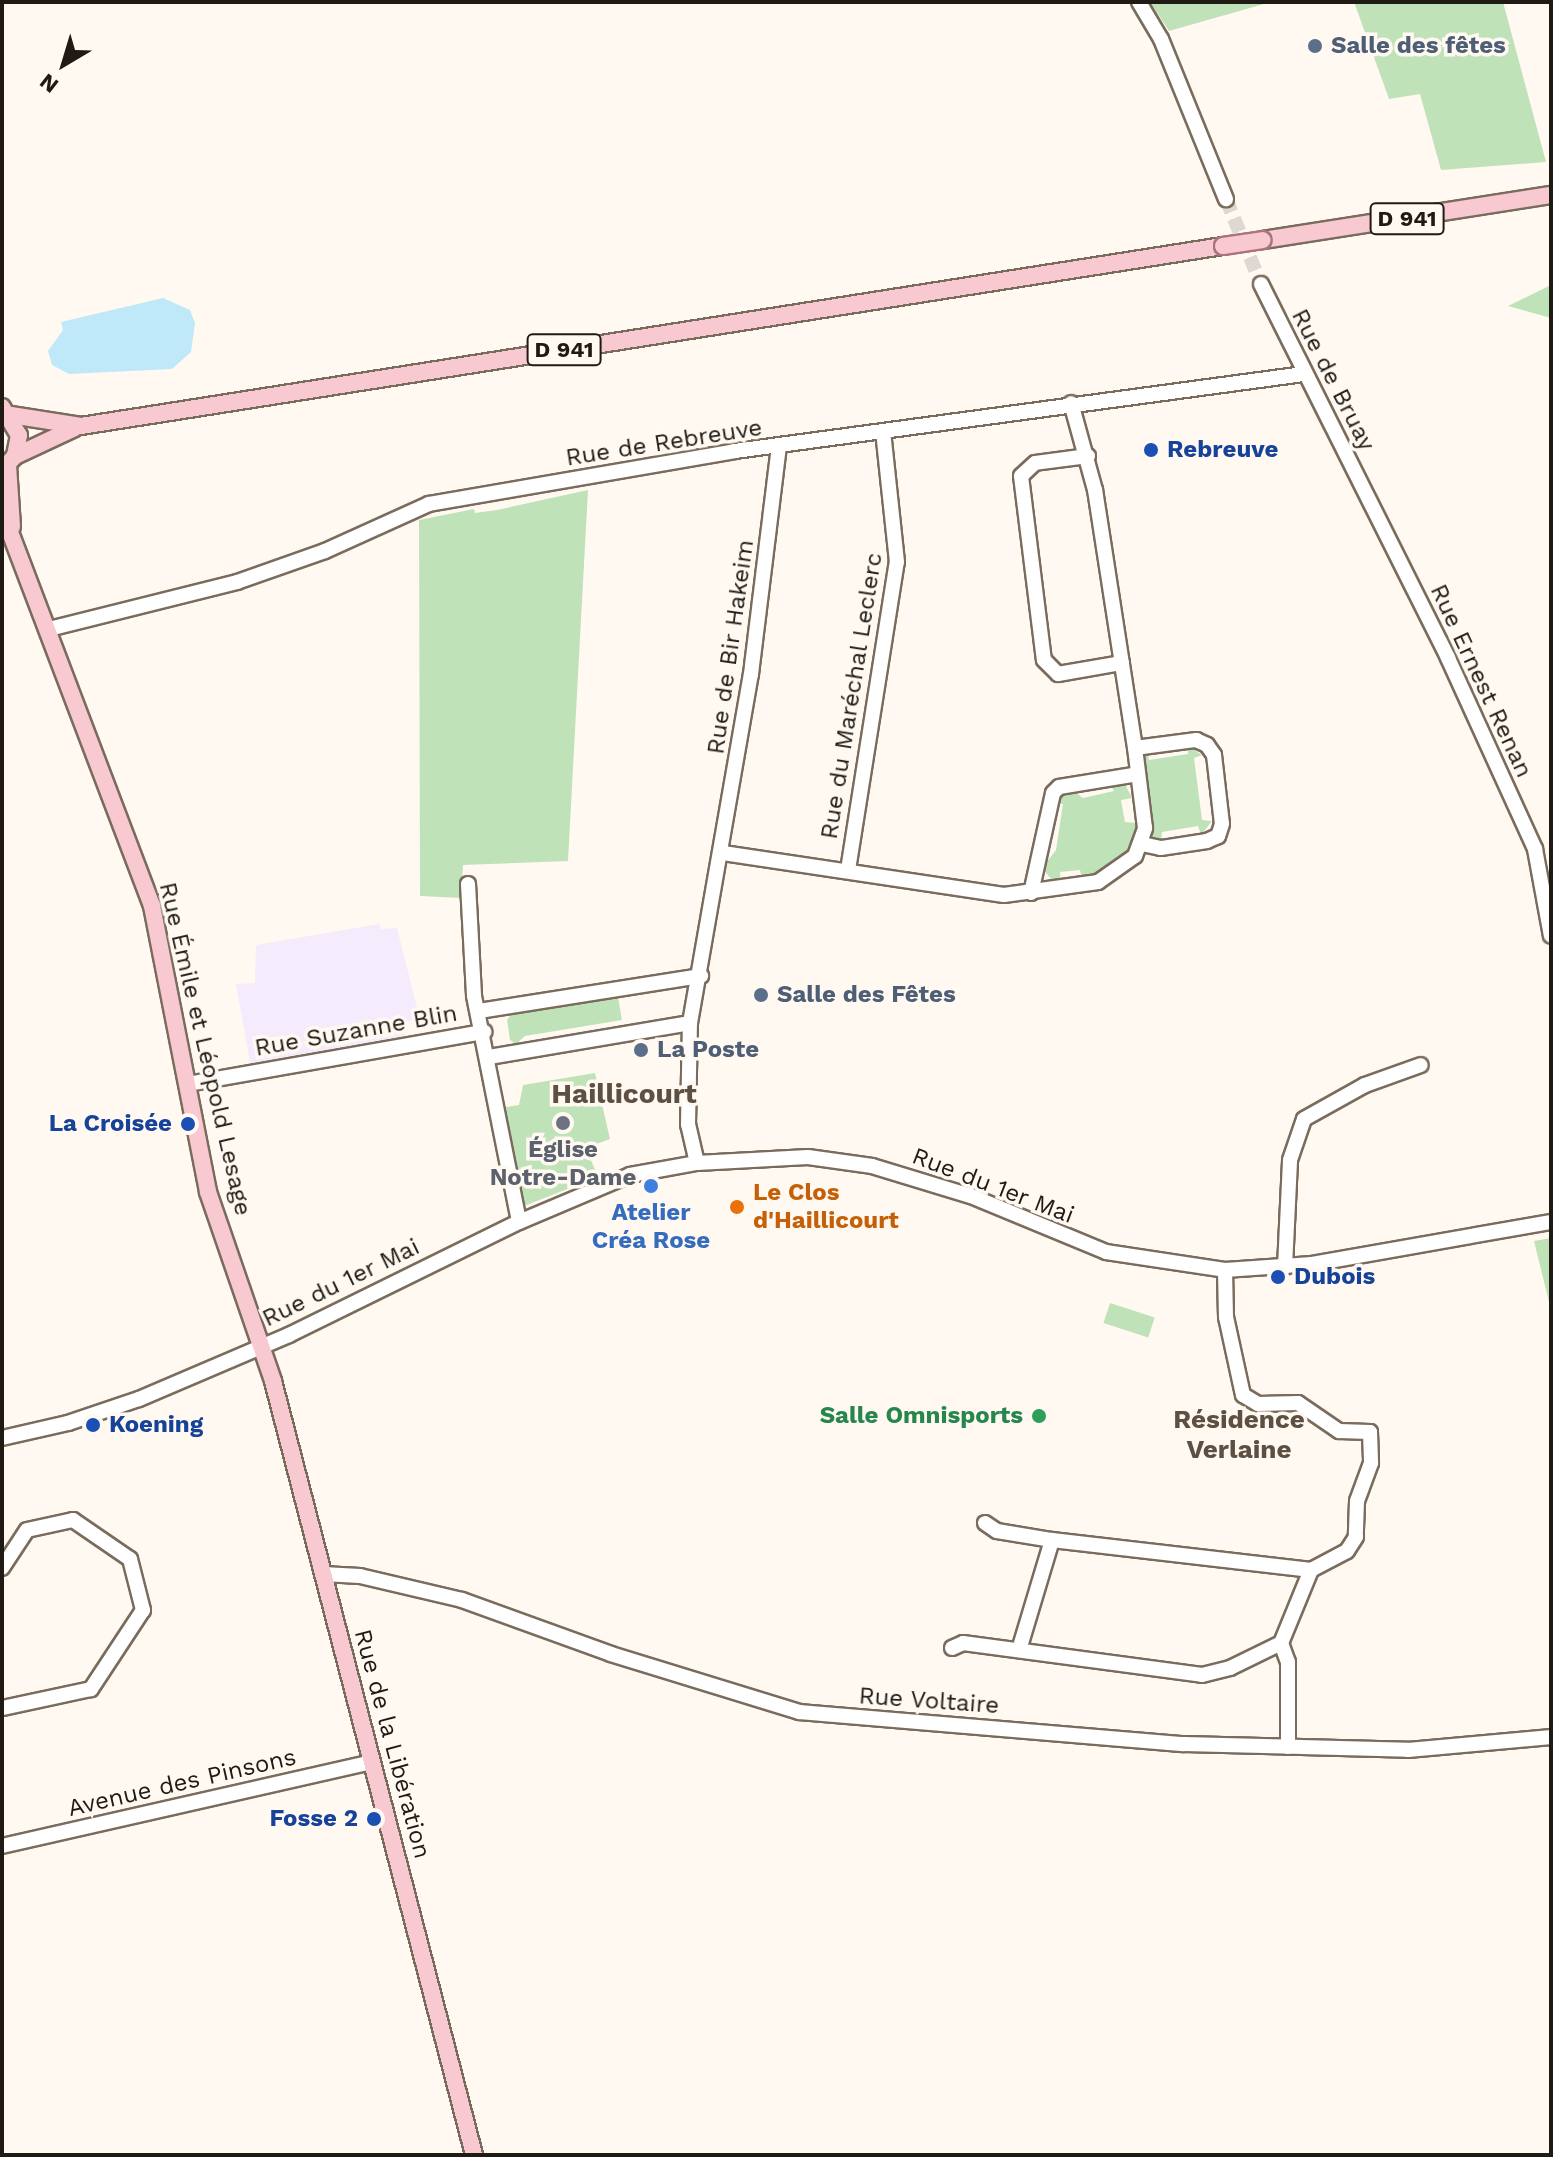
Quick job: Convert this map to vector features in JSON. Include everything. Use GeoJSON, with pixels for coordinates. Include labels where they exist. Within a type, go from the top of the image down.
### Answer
{"type":"FeatureCollection","features":[{"type":"Feature","properties":{"kind":"main road","name":"D 941"},"geometry":{"type":"LineString","coordinates":[[8,464],[81,426],[1551,195]]}},
{"type":"Feature","properties":{"kind":"main road","name":"D 941"},"geometry":{"type":"LineString","coordinates":[[6,411],[81,426]]}},
{"type":"Feature","properties":{"kind":"main road"},"geometry":{"type":"LineString","coordinates":[[6,411],[19,435],[8,464],[12,530]]}},
{"type":"Feature","properties":{"kind":"main road"},"geometry":{"type":"LineString","coordinates":[[2,511],[12,530]]}},
{"type":"Feature","properties":{"kind":"main road","name":"Rue Émile et Léopold Lesage"},"geometry":{"type":"LineString","coordinates":[[12,530],[152,906],[208,1192],[261,1347]]}},
{"type":"Feature","properties":{"kind":"main road","name":"Rue de la Libération"},"geometry":{"type":"LineString","coordinates":[[261,1347],[474,2155]]}},
{"type":"Feature","properties":{"kind":"street"},"geometry":{"type":"LineString","coordinates":[[1139,2],[1161,39],[1226,199]]}},
{"type":"Feature","properties":{"kind":"street","name":"Rue de Bruay"},"geometry":{"type":"LineString","coordinates":[[1261,284],[1366,496]]}},
{"type":"Feature","properties":{"kind":"street","name":"Rue de Rebreuve"},"geometry":{"type":"LineString","coordinates":[[49,629],[237,582],[325,551],[429,504],[779,446],[1071,403],[1304,374]]}},
{"type":"Feature","properties":{"kind":"street"},"geometry":{"type":"LineString","coordinates":[[723,853],[1004,895],[1098,882],[1121,870],[1142,844],[1145,828],[1122,663],[1088,456],[1074,427],[1071,403]]}},
{"type":"Feature","properties":{"kind":"street","name":"Rue du Maréchal Leclerc"},"geometry":{"type":"LineString","coordinates":[[848,870],[897,562],[883,432]]}},
{"type":"Feature","properties":{"kind":"street","name":"Rue de Bir Hakeim"},"geometry":{"type":"LineString","coordinates":[[697,1163],[688,1125],[690,1023],[723,853],[779,446]]}},
{"type":"Feature","properties":{"kind":"street"},"geometry":{"type":"LineString","coordinates":[[1088,456],[1035,463],[1021,476],[1044,660],[1058,674],[1122,663]]}},
{"type":"Feature","properties":{"kind":"street","name":"Rue Ernest Renan"},"geometry":{"type":"LineString","coordinates":[[1366,496],[1535,849],[1551,936]]}},
{"type":"Feature","properties":{"kind":"street"},"geometry":{"type":"LineString","coordinates":[[1135,748],[1196,740],[1207,745],[1214,755],[1222,824],[1218,836],[1207,841],[1161,848],[1142,844]]}},
{"type":"Feature","properties":{"kind":"street"},"geometry":{"type":"LineString","coordinates":[[1031,893],[1053,793],[1059,787],[1138,774]]}},
{"type":"Feature","properties":{"kind":"street"},"geometry":{"type":"LineString","coordinates":[[468,884],[468,955],[489,1057],[494,1113],[519,1222]]}},
{"type":"Feature","properties":{"kind":"street"},"geometry":{"type":"LineString","coordinates":[[479,1011],[701,976]]}},
{"type":"Feature","properties":{"kind":"street"},"geometry":{"type":"LineString","coordinates":[[489,1057],[690,1023]]}},
{"type":"Feature","properties":{"kind":"street","name":"Rue Suzanne Blin"},"geometry":{"type":"LineString","coordinates":[[188,1084],[484,1032]]}},
{"type":"Feature","properties":{"kind":"street"},"geometry":{"type":"LineString","coordinates":[[1285,1267],[1290,1160],[1304,1119],[1365,1085],[1421,1065]]}},
{"type":"Feature","properties":{"kind":"street","name":"Rue du 1er Mai"},"geometry":{"type":"LineString","coordinates":[[2,1438],[87,1418],[261,1347],[519,1222],[630,1175],[697,1163],[808,1157],[872,1166],[971,1196],[1106,1252],[1225,1270],[1285,1267],[1551,1222]]}},
{"type":"Feature","properties":{"kind":"street"},"geometry":{"type":"LineString","coordinates":[[985,1523],[997,1531],[1052,1540],[1311,1570],[1347,1551],[1356,1537],[1357,1501],[1371,1463],[1370,1432],[1339,1431],[1298,1403],[1258,1404],[1243,1395],[1226,1317],[1225,1270]]}},
{"type":"Feature","properties":{"kind":"street"},"geometry":{"type":"LineString","coordinates":[[2,1568],[27,1530],[73,1520],[130,1559],[143,1610],[91,1689],[2,1708]]}},
{"type":"Feature","properties":{"kind":"street"},"geometry":{"type":"LineString","coordinates":[[1019,1650],[1052,1540]]}},
{"type":"Feature","properties":{"kind":"street"},"geometry":{"type":"LineString","coordinates":[[1288,1747],[1288,1662],[1281,1643],[1311,1570]]}},
{"type":"Feature","properties":{"kind":"street","name":"Rue Voltaire"},"geometry":{"type":"LineString","coordinates":[[323,1574],[360,1576],[462,1600],[611,1654],[799,1712],[1184,1744],[1408,1750],[1551,1737]]}},
{"type":"Feature","properties":{"kind":"street"},"geometry":{"type":"LineString","coordinates":[[952,1648],[963,1643],[1202,1675],[1281,1643]]}},
{"type":"Feature","properties":{"kind":"street","name":"Avenue des Pinsons"},"geometry":{"type":"LineString","coordinates":[[2,1846],[371,1762]]}},
{"type":"Feature","properties":{"kind":"shaded area"},"geometry":{"type":"Polygon","coordinates":[[[379,924],[381,929],[397,928],[420,1019],[402,1022],[404,1036],[250,1063],[236,984],[255,983],[256,945],[379,924]]]}},
{"type":"Feature","properties":{"kind":"green space"},"geometry":{"type":"Polygon","coordinates":[[[1150,2],[1271,2],[1169,31],[1150,2]]]}},
{"type":"Feature","properties":{"kind":"green space"},"geometry":{"type":"Polygon","coordinates":[[[1354,2],[1503,2],[1546,162],[1441,170],[1420,94],[1389,99],[1354,2]]]}},
{"type":"Feature","properties":{"kind":"green space"},"geometry":{"type":"Polygon","coordinates":[[[1551,285],[1551,318],[1508,306],[1551,285]]]}},
{"type":"Feature","properties":{"kind":"green space"},"geometry":{"type":"Polygon","coordinates":[[[588,490],[568,861],[463,865],[461,898],[420,896],[419,520],[474,509],[475,513],[497,510],[588,490]]]}},
{"type":"Feature","properties":{"kind":"green space"},"geometry":{"type":"Polygon","coordinates":[[[1188,746],[1202,755],[1194,758],[1202,820],[1212,821],[1201,835],[1198,826],[1162,832],[1161,842],[1154,840],[1149,835],[1153,829],[1142,757],[1147,751],[1149,760],[1188,754],[1188,746]]]}},
{"type":"Feature","properties":{"kind":"green space"},"geometry":{"type":"Polygon","coordinates":[[[1110,784],[1126,786],[1132,798],[1121,800],[1125,822],[1137,823],[1134,844],[1110,870],[1082,880],[1080,870],[1060,872],[1061,882],[1052,880],[1042,868],[1056,850],[1063,804],[1055,804],[1058,796],[1071,789],[1083,798],[1114,791],[1110,784]]]}},
{"type":"Feature","properties":{"kind":"green space"},"geometry":{"type":"Polygon","coordinates":[[[618,997],[622,1020],[525,1036],[516,1044],[510,1040],[507,1020],[512,1013],[618,997]]]}},
{"type":"Feature","properties":{"kind":"green space"},"geometry":{"type":"Polygon","coordinates":[[[595,1073],[610,1139],[586,1148],[598,1177],[519,1208],[500,1108],[519,1105],[523,1085],[595,1073]]]}},
{"type":"Feature","properties":{"kind":"green space"},"geometry":{"type":"Polygon","coordinates":[[[1551,1238],[1551,1310],[1534,1241],[1551,1238]]]}},
{"type":"Feature","properties":{"kind":"green space"},"geometry":{"type":"Polygon","coordinates":[[[1110,1303],[1155,1318],[1148,1337],[1104,1323],[1110,1303]]]}},
{"type":"Feature","properties":{"kind":"water"},"geometry":{"type":"Polygon","coordinates":[[[163,298],[190,310],[195,323],[191,352],[172,369],[69,374],[52,365],[48,351],[63,330],[61,322],[163,298]]]}},
{"type":"Feature","properties":{"kind":"tunnel"},"geometry":{"type":"LineString","coordinates":[[1226,199],[1261,284]]}},
{"type":"Feature","properties":{"kind":"place","name":"Salle des fêtes"},"geometry":{"type":"Point","coordinates":[1315,46]}},
{"type":"Feature","properties":{"kind":"place","name":"Rebreuve"},"geometry":{"type":"Point","coordinates":[1151,450]}},
{"type":"Feature","properties":{"kind":"place","name":"Salle des Fêtes"},"geometry":{"type":"Point","coordinates":[761,995]}},
{"type":"Feature","properties":{"kind":"place","name":"La Poste"},"geometry":{"type":"Point","coordinates":[641,1050]}},
{"type":"Feature","properties":{"kind":"place","name":"Église Notre-Dame"},"geometry":{"type":"Point","coordinates":[563,1123]}},
{"type":"Feature","properties":{"kind":"place","name":"La Croisée"},"geometry":{"type":"Point","coordinates":[188,1124]}},
{"type":"Feature","properties":{"kind":"place","name":"Atelier Créa Rose"},"geometry":{"type":"Point","coordinates":[651,1186]}},
{"type":"Feature","properties":{"kind":"place","name":"Le Clos d'Haillicourt"},"geometry":{"type":"Point","coordinates":[737,1207]}},
{"type":"Feature","properties":{"kind":"place","name":"Dubois"},"geometry":{"type":"Point","coordinates":[1278,1277]}},
{"type":"Feature","properties":{"kind":"place","name":"Salle Omnisports"},"geometry":{"type":"Point","coordinates":[1039,1416]}},
{"type":"Feature","properties":{"kind":"place","name":"Koening"},"geometry":{"type":"Point","coordinates":[93,1425]}},
{"type":"Feature","properties":{"kind":"place","name":"Fosse 2"},"geometry":{"type":"Point","coordinates":[374,1819]}},
{"type":"Feature","properties":{"kind":"district","name":"Haillicourt"},"geometry":{"type":"Point","coordinates":[624,1094]}},
{"type":"Feature","properties":{"kind":"district","name":"Résidence Verlaine"},"geometry":{"type":"Point","coordinates":[1239,1435]}}]}
